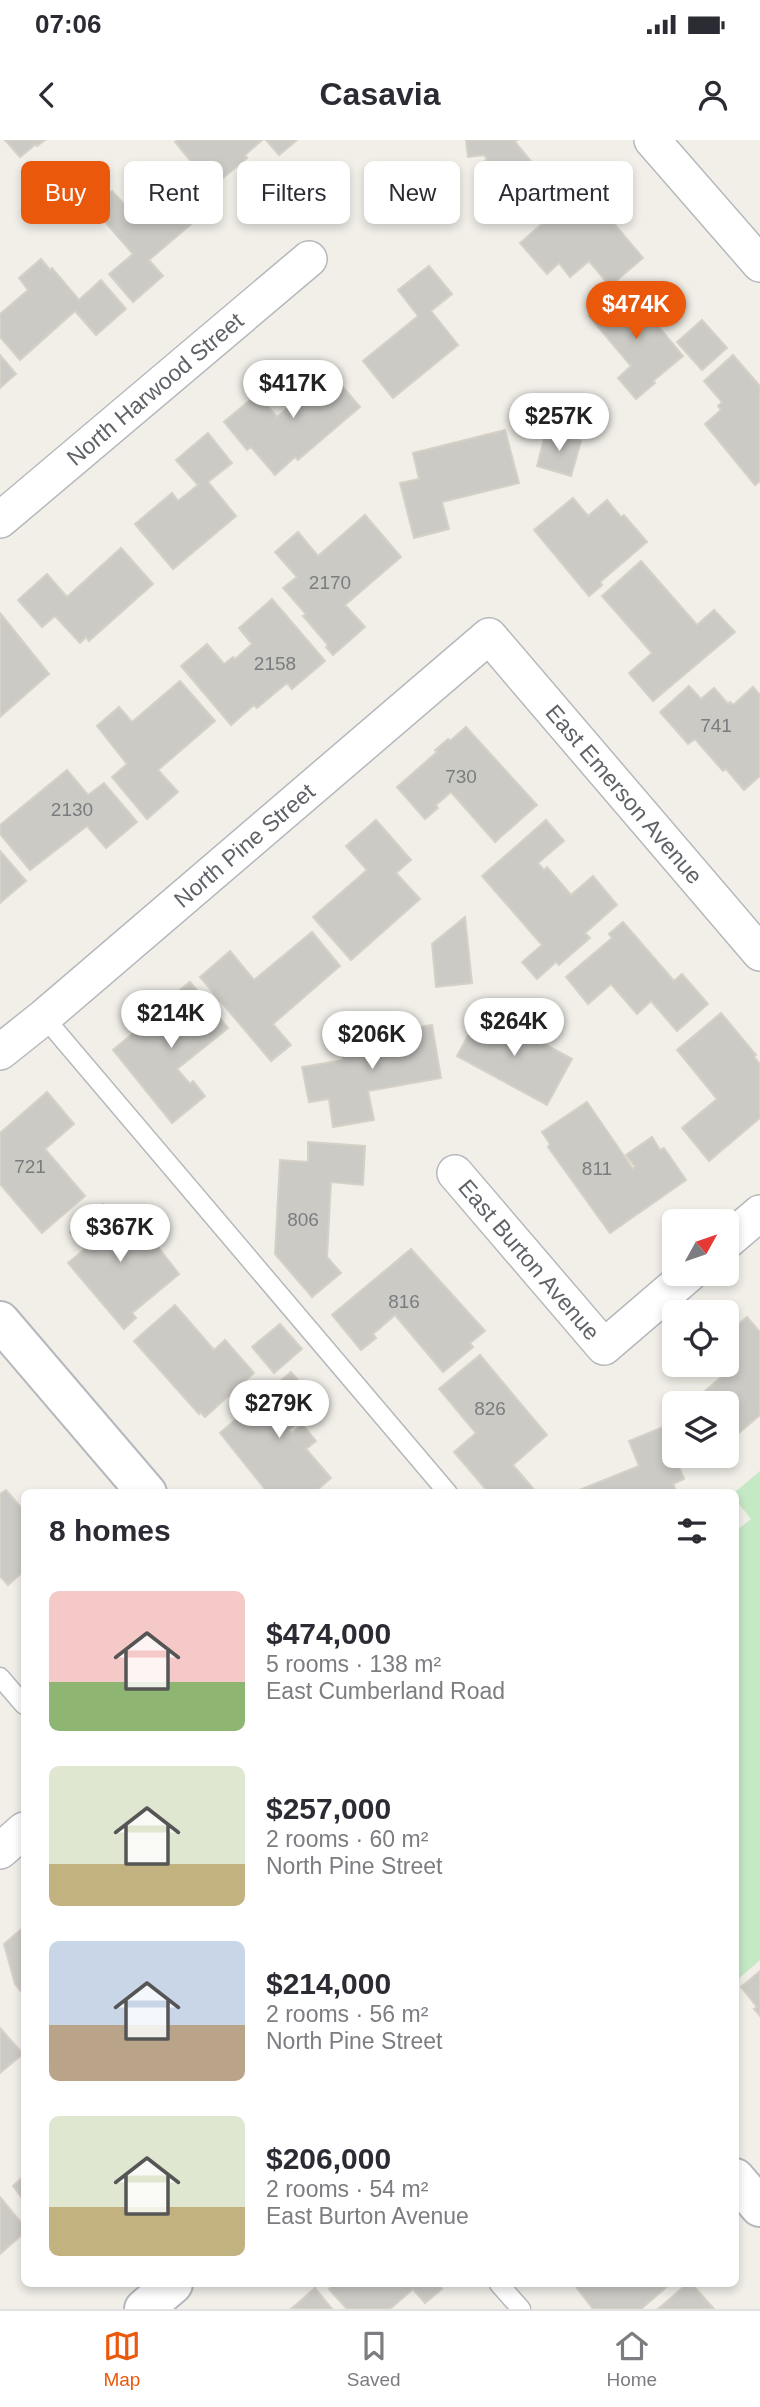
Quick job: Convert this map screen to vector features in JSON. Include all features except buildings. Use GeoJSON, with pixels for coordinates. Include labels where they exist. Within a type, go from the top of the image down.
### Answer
{"type":"FeatureCollection","features":[{"type":"Feature","properties":{"kind":"street"},"geometry":{"type":"LineString","coordinates":[[652,140],[760,264]]}},
{"type":"Feature","properties":{"kind":"street","name":"North Harwood Street"},"geometry":{"type":"LineString","coordinates":[[0,520],[309,259]]}},
{"type":"Feature","properties":{"kind":"street","name":"East Emerson Avenue"},"geometry":{"type":"LineString","coordinates":[[489,636],[760,953]]}},
{"type":"Feature","properties":{"kind":"street","name":"North Pine Street"},"geometry":{"type":"LineString","coordinates":[[0,1052],[489,636]]}},
{"type":"Feature","properties":{"kind":"street","name":"East Burton Avenue"},"geometry":{"type":"LineString","coordinates":[[455,1173],[604,1347],[675,1286]]}},
{"type":"Feature","properties":{"kind":"street"},"geometry":{"type":"LineString","coordinates":[[739,1231],[760,1213]]}},
{"type":"Feature","properties":{"kind":"street"},"geometry":{"type":"LineString","coordinates":[[0,1321],[144,1489]]}},
{"type":"Feature","properties":{"kind":"street"},"geometry":{"type":"LineString","coordinates":[[0,1851],[21,1832]]}},
{"type":"Feature","properties":{"kind":"street"},"geometry":{"type":"LineString","coordinates":[[739,2183],[760,2207]]}},
{"type":"Feature","properties":{"kind":"street"},"geometry":{"type":"LineString","coordinates":[[144,2309],[170,2287]]}},
{"type":"Feature","properties":{"kind":"lane"},"geometry":{"type":"LineString","coordinates":[[44,1017],[445,1489]]}},
{"type":"Feature","properties":{"kind":"lane"},"geometry":{"type":"LineString","coordinates":[[0,1677],[21,1702]]}},
{"type":"Feature","properties":{"kind":"lane"},"geometry":{"type":"LineString","coordinates":[[502,2287],[521,2309]]}},
{"type":"Feature","properties":{"kind":"green space"},"geometry":{"type":"Polygon","coordinates":[[[760,1471],[760,1960],[739,1978],[739,1529],[751,1519],[739,1504],[739,1489],[760,1471]]]}}]}
